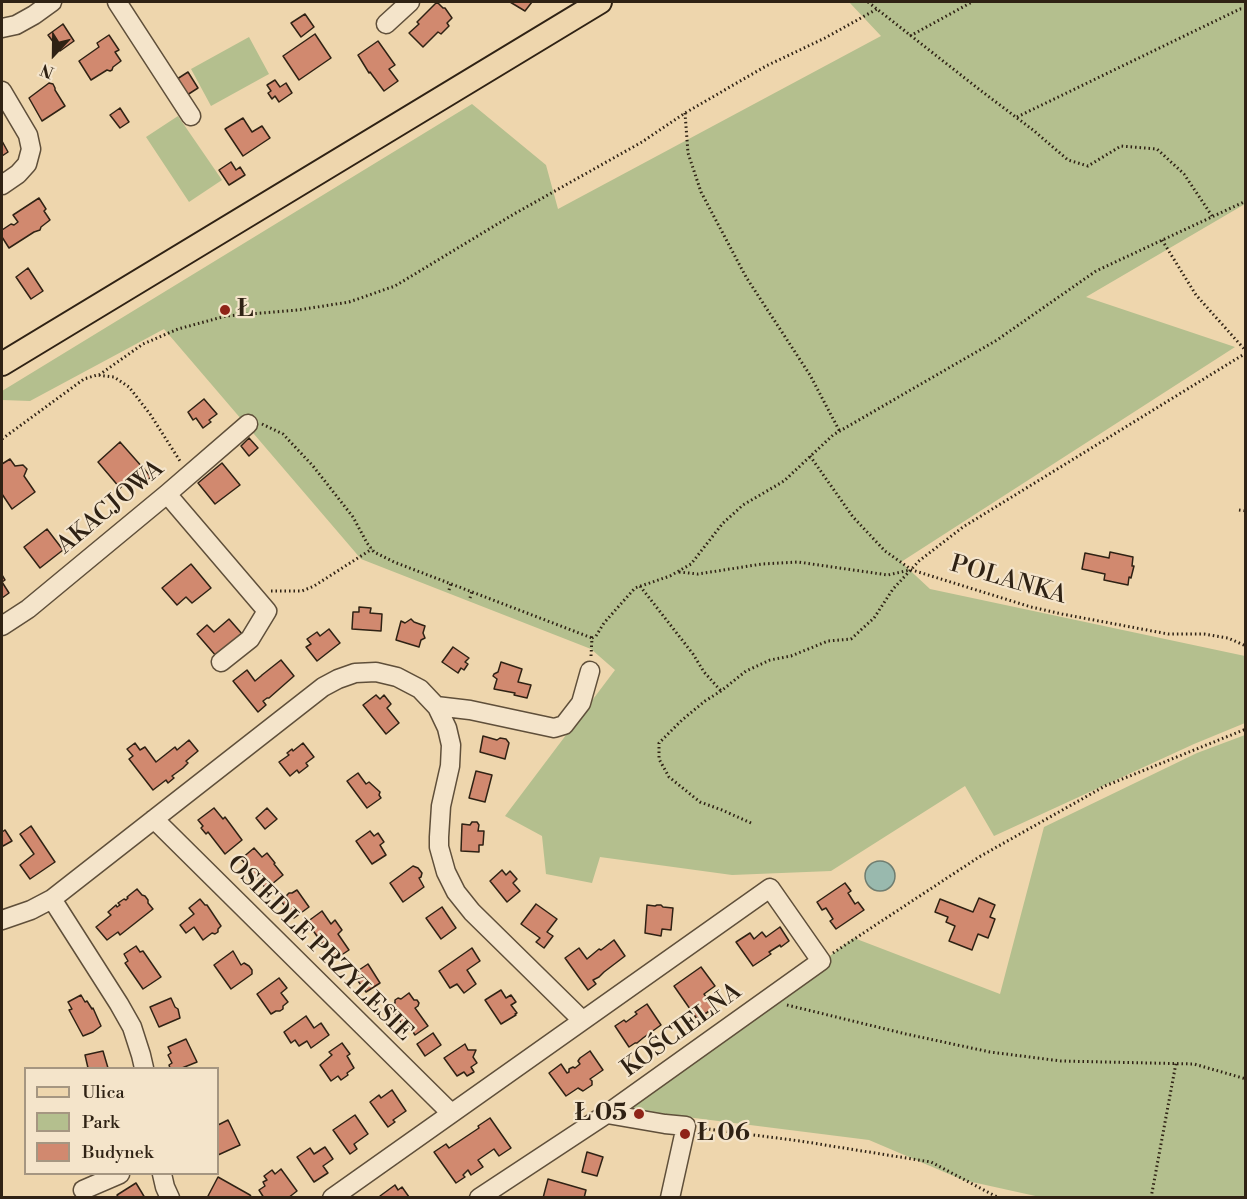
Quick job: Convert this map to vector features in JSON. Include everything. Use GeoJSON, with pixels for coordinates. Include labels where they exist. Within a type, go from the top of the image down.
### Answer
{"type":"FeatureCollection","features":[{"type":"Feature","properties":{"kind":"main road"},"geometry":{"type":"LineString","coordinates":[[2,364],[600,2]]}},
{"type":"Feature","properties":{"kind":"street"},"geometry":{"type":"LineString","coordinates":[[2,28],[16,25],[52,2]]}},
{"type":"Feature","properties":{"kind":"street"},"geometry":{"type":"LineString","coordinates":[[117,2],[191,116]]}},
{"type":"Feature","properties":{"kind":"street"},"geometry":{"type":"LineString","coordinates":[[386,24],[410,2]]}},
{"type":"Feature","properties":{"kind":"street"},"geometry":{"type":"LineString","coordinates":[[2,91],[28,135],[31,148],[27,164],[18,174],[2,185]]}},
{"type":"Feature","properties":{"kind":"street","name":"AKACJOWA"},"geometry":{"type":"LineString","coordinates":[[2,626],[28,609],[249,424]]}},
{"type":"Feature","properties":{"kind":"street"},"geometry":{"type":"LineString","coordinates":[[167,494],[267,611],[250,639],[221,662]]}},
{"type":"Feature","properties":{"kind":"street"},"geometry":{"type":"LineString","coordinates":[[436,706],[470,710],[554,728],[564,725],[581,703],[590,671]]}},
{"type":"Feature","properties":{"kind":"street"},"geometry":{"type":"LineString","coordinates":[[2,920],[31,910],[52,899],[323,687],[355,674],[376,672],[398,677],[420,690],[436,706],[447,728],[450,766],[438,828],[439,846],[446,872],[456,892],[472,912],[582,1020]]}},
{"type":"Feature","properties":{"kind":"street","name":"OSIEDLE PRZYLESIE"},"geometry":{"type":"LineString","coordinates":[[154,819],[451,1113]]}},
{"type":"Feature","properties":{"kind":"street"},"geometry":{"type":"LineString","coordinates":[[332,1197],[770,888],[821,961]]}},
{"type":"Feature","properties":{"kind":"street"},"geometry":{"type":"LineString","coordinates":[[52,899],[132,1027],[144,1067]]}},
{"type":"Feature","properties":{"kind":"street","name":"KOŚCIELNA"},"geometry":{"type":"LineString","coordinates":[[479,1197],[607,1114],[821,961]]}},
{"type":"Feature","properties":{"kind":"street"},"geometry":{"type":"LineString","coordinates":[[607,1114],[686,1126],[670,1197]]}},
{"type":"Feature","properties":{"kind":"street"},"geometry":{"type":"LineString","coordinates":[[82,1190],[116,1175]]}},
{"type":"Feature","properties":{"kind":"street"},"geometry":{"type":"LineString","coordinates":[[162,1175],[170,1197]]}},
{"type":"Feature","properties":{"kind":"path"},"geometry":{"type":"LineString","coordinates":[[868,2],[1068,160],[1088,166],[1121,146],[1157,149],[1184,174],[1212,216]]}},
{"type":"Feature","properties":{"kind":"path"},"geometry":{"type":"LineString","coordinates":[[910,36],[972,2]]}},
{"type":"Feature","properties":{"kind":"path"},"geometry":{"type":"LineString","coordinates":[[2,439],[84,379],[99,375],[142,345],[178,329],[226,316],[298,310],[349,302],[395,286],[514,214],[642,142],[686,112],[766,66],[825,38],[877,9]]}},
{"type":"Feature","properties":{"kind":"path"},"geometry":{"type":"LineString","coordinates":[[1016,117],[1240,9],[1245,9]]}},
{"type":"Feature","properties":{"kind":"path"},"geometry":{"type":"LineString","coordinates":[[686,112],[688,153],[701,192],[746,277],[810,375],[840,432]]}},
{"type":"Feature","properties":{"kind":"path"},"geometry":{"type":"LineString","coordinates":[[249,424],[264,424],[283,434],[313,466],[352,517],[374,552],[394,562],[592,639],[635,588],[670,576],[691,564],[723,523],[743,505],[784,481],[833,435],[998,340],[1096,271],[1245,201]]}},
{"type":"Feature","properties":{"kind":"path"},"geometry":{"type":"LineString","coordinates":[[751,823],[700,802],[669,777],[659,759],[658,743],[681,720],[746,671],[770,660],[792,656],[828,641],[851,639],[874,618],[893,589],[919,561],[963,527],[1245,352],[1196,295],[1162,240]]}},
{"type":"Feature","properties":{"kind":"path"},"geometry":{"type":"LineString","coordinates":[[99,375],[114,377],[129,387],[150,414],[189,475]]}},
{"type":"Feature","properties":{"kind":"path","name":"POLANKA"},"geometry":{"type":"LineString","coordinates":[[810,456],[853,517],[885,552],[912,570],[1062,615],[1168,634],[1204,634],[1227,638],[1245,646]]}},
{"type":"Feature","properties":{"kind":"path"},"geometry":{"type":"LineString","coordinates":[[1239,510],[1245,511]]}},
{"type":"Feature","properties":{"kind":"path"},"geometry":{"type":"LineString","coordinates":[[251,591],[302,591],[314,586],[372,549]]}},
{"type":"Feature","properties":{"kind":"path"},"geometry":{"type":"LineString","coordinates":[[677,572],[698,574],[798,561],[888,575],[912,570]]}},
{"type":"Feature","properties":{"kind":"path"},"geometry":{"type":"LineString","coordinates":[[449,590],[451,583]]}},
{"type":"Feature","properties":{"kind":"path"},"geometry":{"type":"LineString","coordinates":[[640,586],[693,654],[704,672],[721,691]]}},
{"type":"Feature","properties":{"kind":"path"},"geometry":{"type":"LineString","coordinates":[[470,598],[472,591]]}},
{"type":"Feature","properties":{"kind":"path"},"geometry":{"type":"LineString","coordinates":[[524,618],[526,613]]}},
{"type":"Feature","properties":{"kind":"path"},"geometry":{"type":"LineString","coordinates":[[821,961],[979,857],[1105,786],[1245,729]]}},
{"type":"Feature","properties":{"kind":"path"},"geometry":{"type":"LineString","coordinates":[[766,1000],[990,1052],[1061,1061],[1194,1064],[1245,1079]]}},
{"type":"Feature","properties":{"kind":"path"},"geometry":{"type":"LineString","coordinates":[[1151,1197],[1176,1063]]}},
{"type":"Feature","properties":{"kind":"path"},"geometry":{"type":"LineString","coordinates":[[686,1126],[931,1162],[999,1197]]}},
{"type":"Feature","properties":{"kind":"green space"},"geometry":{"type":"Polygon","coordinates":[[[849,2],[1245,2],[1245,204],[1086,297],[1235,347],[901,562],[930,589],[1245,656],[1245,723],[994,836],[965,786],[831,871],[732,875],[600,857],[592,883],[546,874],[542,836],[505,816],[615,670],[591,649],[361,559],[164,329],[30,401],[2,400],[2,391],[472,104],[546,165],[558,209],[881,36],[849,2]]]}},
{"type":"Feature","properties":{"kind":"green space"},"geometry":{"type":"Polygon","coordinates":[[[249,37],[269,74],[211,106],[191,69],[249,37]]]}},
{"type":"Feature","properties":{"kind":"green space"},"geometry":{"type":"Polygon","coordinates":[[[178,116],[222,180],[189,202],[146,137],[178,116]]]}},
{"type":"Feature","properties":{"kind":"green space"},"geometry":{"type":"Polygon","coordinates":[[[1245,735],[1245,1197],[1040,1197],[963,1180],[869,1140],[623,1109],[854,938],[1000,994],[1044,827],[1197,753],[1245,735]]]}},
{"type":"Feature","properties":{"kind":"water"},"geometry":{"type":"Polygon","coordinates":[[[880,861],[891,865],[895,876],[891,887],[880,891],[869,887],[865,876],[869,865],[880,861]]]}},
{"type":"Feature","properties":{"kind":"building"},"geometry":{"type":"Polygon","coordinates":[[[437,2],[452,18],[447,23],[449,26],[441,34],[438,32],[423,47],[409,33],[437,2]]]}},
{"type":"Feature","properties":{"kind":"building"},"geometry":{"type":"Polygon","coordinates":[[[510,2],[532,2],[525,11],[510,2]]]}},
{"type":"Feature","properties":{"kind":"building"},"geometry":{"type":"Polygon","coordinates":[[[305,14],[314,27],[301,37],[291,23],[305,14]]]}},
{"type":"Feature","properties":{"kind":"building"},"geometry":{"type":"Polygon","coordinates":[[[63,24],[74,41],[60,51],[48,35],[63,24]]]}},
{"type":"Feature","properties":{"kind":"building"},"geometry":{"type":"Polygon","coordinates":[[[315,34],[331,58],[299,80],[283,56],[315,34]]]}},
{"type":"Feature","properties":{"kind":"building"},"geometry":{"type":"Polygon","coordinates":[[[109,35],[119,50],[115,52],[121,61],[112,70],[107,70],[91,80],[79,61],[99,47],[97,43],[109,35]]]}},
{"type":"Feature","properties":{"kind":"building"},"geometry":{"type":"Polygon","coordinates":[[[378,41],[395,65],[389,69],[398,81],[384,91],[358,55],[378,41]]]}},
{"type":"Feature","properties":{"kind":"building"},"geometry":{"type":"Polygon","coordinates":[[[188,72],[198,88],[184,97],[174,81],[188,72]]]}},
{"type":"Feature","properties":{"kind":"building"},"geometry":{"type":"Polygon","coordinates":[[[275,80],[280,87],[286,83],[292,93],[279,102],[275,96],[272,99],[268,93],[271,91],[267,85],[275,80]]]}},
{"type":"Feature","properties":{"kind":"building"},"geometry":{"type":"Polygon","coordinates":[[[49,83],[53,84],[65,106],[42,121],[29,98],[49,83]]]}},
{"type":"Feature","properties":{"kind":"building"},"geometry":{"type":"Polygon","coordinates":[[[120,108],[129,122],[120,128],[110,115],[120,108]]]}},
{"type":"Feature","properties":{"kind":"building"},"geometry":{"type":"Polygon","coordinates":[[[243,118],[252,132],[262,126],[270,138],[243,156],[225,129],[243,118]]]}},
{"type":"Feature","properties":{"kind":"building"},"geometry":{"type":"Polygon","coordinates":[[[2,141],[8,152],[2,156],[2,141]]]}},
{"type":"Feature","properties":{"kind":"building"},"geometry":{"type":"Polygon","coordinates":[[[231,162],[236,170],[240,167],[245,175],[229,185],[219,170],[231,162]]]}},
{"type":"Feature","properties":{"kind":"building"},"geometry":{"type":"Polygon","coordinates":[[[39,198],[50,220],[40,230],[9,248],[2,237],[2,230],[18,222],[13,215],[39,198]]]}},
{"type":"Feature","properties":{"kind":"building"},"geometry":{"type":"Polygon","coordinates":[[[28,268],[43,291],[31,299],[16,277],[28,268]]]}},
{"type":"Feature","properties":{"kind":"building"},"geometry":{"type":"Polygon","coordinates":[[[204,399],[217,414],[203,428],[196,418],[193,420],[188,412],[204,399]]]}},
{"type":"Feature","properties":{"kind":"building"},"geometry":{"type":"Polygon","coordinates":[[[249,438],[258,448],[249,456],[241,446],[249,438]]]}},
{"type":"Feature","properties":{"kind":"building"},"geometry":{"type":"Polygon","coordinates":[[[120,442],[151,477],[139,487],[131,478],[120,488],[98,462],[120,442]]]}},
{"type":"Feature","properties":{"kind":"building"},"geometry":{"type":"Polygon","coordinates":[[[10,459],[15,466],[23,465],[27,469],[24,476],[35,492],[12,509],[2,494],[2,464],[10,459]]]}},
{"type":"Feature","properties":{"kind":"building"},"geometry":{"type":"Polygon","coordinates":[[[222,463],[240,485],[215,504],[198,483],[222,463]]]}},
{"type":"Feature","properties":{"kind":"building"},"geometry":{"type":"Polygon","coordinates":[[[47,529],[63,550],[40,568],[24,547],[47,529]]]}},
{"type":"Feature","properties":{"kind":"building"},"geometry":{"type":"Polygon","coordinates":[[[1110,552],[1133,557],[1132,566],[1134,566],[1128,585],[1104,580],[1105,574],[1082,569],[1085,553],[1109,558],[1110,552]]]}},
{"type":"Feature","properties":{"kind":"building"},"geometry":{"type":"Polygon","coordinates":[[[191,564],[211,588],[192,603],[186,597],[177,605],[162,588],[191,564]]]}},
{"type":"Feature","properties":{"kind":"building"},"geometry":{"type":"Polygon","coordinates":[[[2,582],[9,593],[2,598],[2,582]]]}},
{"type":"Feature","properties":{"kind":"building"},"geometry":{"type":"Polygon","coordinates":[[[359,607],[371,608],[370,613],[382,614],[381,631],[352,629],[353,612],[359,612],[359,607]]]}},
{"type":"Feature","properties":{"kind":"building"},"geometry":{"type":"Polygon","coordinates":[[[229,619],[243,635],[217,657],[197,634],[207,625],[214,632],[229,619]]]}},
{"type":"Feature","properties":{"kind":"building"},"geometry":{"type":"Polygon","coordinates":[[[411,619],[425,626],[423,633],[425,638],[421,640],[419,647],[396,640],[401,621],[405,623],[411,619]]]}},
{"type":"Feature","properties":{"kind":"building"},"geometry":{"type":"Polygon","coordinates":[[[329,629],[340,643],[317,661],[306,647],[311,644],[307,639],[317,632],[320,636],[329,629]]]}},
{"type":"Feature","properties":{"kind":"building"},"geometry":{"type":"Polygon","coordinates":[[[453,647],[469,658],[465,662],[468,664],[464,670],[461,668],[458,673],[442,662],[453,647]]]}},
{"type":"Feature","properties":{"kind":"building"},"geometry":{"type":"Polygon","coordinates":[[[281,660],[294,676],[263,701],[266,705],[258,712],[233,681],[247,670],[255,681],[281,660]]]}},
{"type":"Feature","properties":{"kind":"building"},"geometry":{"type":"Polygon","coordinates":[[[501,662],[522,669],[518,682],[531,685],[527,698],[494,689],[497,679],[493,676],[498,672],[501,662]]]}},
{"type":"Feature","properties":{"kind":"building"},"geometry":{"type":"Polygon","coordinates":[[[376,695],[380,699],[384,695],[391,704],[387,708],[399,723],[386,734],[363,705],[376,695]]]}},
{"type":"Feature","properties":{"kind":"building"},"geometry":{"type":"Polygon","coordinates":[[[483,736],[497,740],[506,739],[509,743],[505,759],[480,752],[483,736]]]}},
{"type":"Feature","properties":{"kind":"building"},"geometry":{"type":"Polygon","coordinates":[[[189,740],[198,751],[186,761],[188,763],[183,768],[172,776],[174,778],[168,783],[166,780],[153,790],[129,759],[133,756],[127,749],[135,743],[140,750],[145,747],[156,762],[175,747],[177,750],[189,740]]]}},
{"type":"Feature","properties":{"kind":"building"},"geometry":{"type":"Polygon","coordinates":[[[303,743],[314,757],[306,763],[308,766],[299,773],[297,770],[290,776],[279,762],[289,755],[287,753],[292,749],[293,751],[303,743]]]}},
{"type":"Feature","properties":{"kind":"building"},"geometry":{"type":"Polygon","coordinates":[[[476,771],[492,775],[485,802],[469,798],[476,771]]]}},
{"type":"Feature","properties":{"kind":"building"},"geometry":{"type":"Polygon","coordinates":[[[358,773],[366,784],[369,782],[380,792],[381,798],[367,808],[347,781],[358,773]]]}},
{"type":"Feature","properties":{"kind":"building"},"geometry":{"type":"Polygon","coordinates":[[[214,808],[223,819],[225,817],[242,840],[225,854],[208,832],[206,834],[201,828],[203,826],[198,820],[214,808]]]}},
{"type":"Feature","properties":{"kind":"building"},"geometry":{"type":"Polygon","coordinates":[[[267,808],[277,819],[265,829],[256,818],[267,808]]]}},
{"type":"Feature","properties":{"kind":"building"},"geometry":{"type":"Polygon","coordinates":[[[472,822],[477,822],[479,825],[478,831],[484,831],[483,845],[479,845],[479,852],[461,851],[462,824],[470,825],[472,822]]]}},
{"type":"Feature","properties":{"kind":"building"},"geometry":{"type":"Polygon","coordinates":[[[31,826],[55,862],[30,879],[20,865],[34,854],[20,834],[31,826]]]}},
{"type":"Feature","properties":{"kind":"building"},"geometry":{"type":"Polygon","coordinates":[[[5,830],[12,841],[3,846],[2,832],[5,830]]]}},
{"type":"Feature","properties":{"kind":"building"},"geometry":{"type":"Polygon","coordinates":[[[370,831],[374,836],[378,833],[384,842],[380,845],[386,855],[372,864],[356,841],[370,831]]]}},
{"type":"Feature","properties":{"kind":"building"},"geometry":{"type":"Polygon","coordinates":[[[254,848],[262,857],[267,853],[283,875],[266,889],[257,877],[255,879],[241,859],[254,848]]]}},
{"type":"Feature","properties":{"kind":"building"},"geometry":{"type":"Polygon","coordinates":[[[413,866],[422,873],[419,878],[424,887],[403,902],[390,883],[413,866]]]}},
{"type":"Feature","properties":{"kind":"building"},"geometry":{"type":"Polygon","coordinates":[[[502,870],[506,875],[510,871],[517,879],[513,883],[520,891],[507,902],[490,881],[502,870]]]}},
{"type":"Feature","properties":{"kind":"building"},"geometry":{"type":"Polygon","coordinates":[[[845,883],[851,891],[848,893],[855,904],[858,902],[864,910],[836,929],[830,921],[833,919],[826,908],[822,910],[817,902],[845,883]]]}},
{"type":"Feature","properties":{"kind":"building"},"geometry":{"type":"Polygon","coordinates":[[[137,889],[145,896],[153,909],[120,935],[118,932],[107,940],[96,927],[111,915],[108,912],[116,905],[117,907],[120,905],[118,903],[126,900],[137,889]]]}},
{"type":"Feature","properties":{"kind":"building"},"geometry":{"type":"Polygon","coordinates":[[[297,890],[309,907],[294,918],[281,901],[289,893],[297,890]]]}},
{"type":"Feature","properties":{"kind":"building"},"geometry":{"type":"Polygon","coordinates":[[[979,898],[995,905],[990,917],[995,919],[988,938],[978,934],[972,950],[949,941],[955,926],[946,922],[948,917],[935,912],[940,899],[973,912],[979,898]]]}},
{"type":"Feature","properties":{"kind":"building"},"geometry":{"type":"Polygon","coordinates":[[[200,899],[207,905],[221,926],[218,932],[212,933],[203,940],[194,927],[186,933],[180,925],[194,914],[189,908],[200,899]]]}},
{"type":"Feature","properties":{"kind":"building"},"geometry":{"type":"Polygon","coordinates":[[[536,904],[557,919],[547,932],[553,936],[544,948],[536,942],[540,938],[521,924],[536,904]]]}},
{"type":"Feature","properties":{"kind":"building"},"geometry":{"type":"Polygon","coordinates":[[[647,905],[673,908],[671,930],[662,929],[661,936],[645,933],[647,905]]]}},
{"type":"Feature","properties":{"kind":"building"},"geometry":{"type":"Polygon","coordinates":[[[442,907],[456,928],[441,939],[426,918],[442,907]]]}},
{"type":"Feature","properties":{"kind":"building"},"geometry":{"type":"Polygon","coordinates":[[[322,911],[331,924],[335,920],[342,930],[338,934],[349,950],[334,960],[307,922],[322,911]]]}},
{"type":"Feature","properties":{"kind":"building"},"geometry":{"type":"Polygon","coordinates":[[[780,927],[789,941],[769,952],[771,954],[753,966],[736,942],[750,933],[754,939],[762,932],[766,937],[780,927]]]}},
{"type":"Feature","properties":{"kind":"building"},"geometry":{"type":"Polygon","coordinates":[[[614,940],[625,956],[593,980],[596,984],[588,990],[565,958],[579,948],[587,959],[614,940]]]}},
{"type":"Feature","properties":{"kind":"building"},"geometry":{"type":"Polygon","coordinates":[[[136,946],[140,952],[143,951],[161,977],[143,989],[125,963],[128,961],[124,954],[136,946]]]}},
{"type":"Feature","properties":{"kind":"building"},"geometry":{"type":"Polygon","coordinates":[[[472,948],[480,961],[467,970],[476,984],[464,993],[457,984],[450,988],[439,971],[472,948]]]}},
{"type":"Feature","properties":{"kind":"building"},"geometry":{"type":"Polygon","coordinates":[[[233,951],[241,965],[244,963],[249,966],[252,974],[231,989],[214,965],[233,951]]]}},
{"type":"Feature","properties":{"kind":"building"},"geometry":{"type":"Polygon","coordinates":[[[368,964],[380,983],[366,992],[353,974],[368,964]]]}},
{"type":"Feature","properties":{"kind":"building"},"geometry":{"type":"Polygon","coordinates":[[[701,967],[715,986],[704,994],[714,1008],[697,1019],[674,986],[701,967]]]}},
{"type":"Feature","properties":{"kind":"building"},"geometry":{"type":"Polygon","coordinates":[[[279,978],[287,988],[281,993],[288,1002],[283,1009],[271,1014],[257,994],[279,978]]]}},
{"type":"Feature","properties":{"kind":"building"},"geometry":{"type":"Polygon","coordinates":[[[501,990],[506,998],[511,995],[516,1002],[511,1005],[517,1013],[501,1024],[485,1000],[501,990]]]}},
{"type":"Feature","properties":{"kind":"building"},"geometry":{"type":"Polygon","coordinates":[[[409,993],[419,1003],[415,1008],[428,1026],[415,1035],[408,1024],[404,1027],[390,1006],[395,1003],[395,1000],[409,993]]]}},
{"type":"Feature","properties":{"kind":"building"},"geometry":{"type":"Polygon","coordinates":[[[81,995],[85,1002],[87,1001],[93,1008],[101,1026],[83,1036],[69,1010],[72,1009],[68,1002],[81,995]]]}},
{"type":"Feature","properties":{"kind":"building"},"geometry":{"type":"Polygon","coordinates":[[[171,998],[178,1009],[180,1018],[159,1027],[150,1007],[171,998]]]}},
{"type":"Feature","properties":{"kind":"building"},"geometry":{"type":"Polygon","coordinates":[[[647,1004],[661,1025],[629,1047],[615,1026],[624,1020],[626,1022],[647,1004]]]}},
{"type":"Feature","properties":{"kind":"building"},"geometry":{"type":"Polygon","coordinates":[[[306,1016],[314,1028],[321,1023],[329,1035],[311,1048],[307,1041],[299,1046],[295,1040],[291,1043],[284,1032],[306,1016]]]}},
{"type":"Feature","properties":{"kind":"building"},"geometry":{"type":"Polygon","coordinates":[[[433,1033],[441,1045],[425,1056],[417,1044],[433,1033]]]}},
{"type":"Feature","properties":{"kind":"building"},"geometry":{"type":"Polygon","coordinates":[[[186,1039],[197,1062],[184,1067],[170,1067],[172,1063],[168,1055],[171,1053],[168,1047],[186,1039]]]}},
{"type":"Feature","properties":{"kind":"building"},"geometry":{"type":"Polygon","coordinates":[[[342,1043],[350,1054],[347,1056],[354,1068],[341,1080],[338,1076],[331,1081],[320,1065],[332,1055],[329,1052],[342,1043]]]}},
{"type":"Feature","properties":{"kind":"building"},"geometry":{"type":"Polygon","coordinates":[[[465,1044],[468,1050],[476,1050],[473,1057],[477,1063],[471,1067],[474,1072],[467,1076],[464,1072],[457,1076],[444,1058],[465,1044]]]}},
{"type":"Feature","properties":{"kind":"building"},"geometry":{"type":"Polygon","coordinates":[[[103,1051],[108,1067],[88,1067],[85,1055],[103,1051]]]}},
{"type":"Feature","properties":{"kind":"building"},"geometry":{"type":"Polygon","coordinates":[[[590,1051],[603,1070],[590,1079],[592,1085],[583,1091],[578,1088],[566,1096],[549,1073],[561,1064],[567,1073],[569,1072],[569,1069],[580,1064],[578,1061],[580,1058],[590,1051]]]}},
{"type":"Feature","properties":{"kind":"building"},"geometry":{"type":"Polygon","coordinates":[[[392,1090],[406,1111],[393,1120],[395,1122],[388,1127],[370,1102],[379,1095],[381,1098],[392,1090]]]}},
{"type":"Feature","properties":{"kind":"building"},"geometry":{"type":"Polygon","coordinates":[[[355,1115],[368,1134],[354,1144],[357,1149],[350,1154],[333,1130],[355,1115]]]}},
{"type":"Feature","properties":{"kind":"building"},"geometry":{"type":"Polygon","coordinates":[[[490,1118],[511,1148],[499,1156],[494,1149],[478,1160],[483,1167],[471,1175],[468,1170],[463,1175],[465,1177],[456,1183],[434,1152],[446,1144],[449,1148],[490,1118]]]}},
{"type":"Feature","properties":{"kind":"building"},"geometry":{"type":"Polygon","coordinates":[[[228,1120],[240,1145],[219,1155],[219,1124],[228,1120]]]}},
{"type":"Feature","properties":{"kind":"building"},"geometry":{"type":"Polygon","coordinates":[[[325,1147],[333,1159],[323,1166],[328,1173],[314,1182],[297,1157],[310,1148],[314,1154],[325,1147]]]}},
{"type":"Feature","properties":{"kind":"building"},"geometry":{"type":"Polygon","coordinates":[[[587,1152],[603,1157],[597,1176],[582,1172],[587,1152]]]}},
{"type":"Feature","properties":{"kind":"building"},"geometry":{"type":"Polygon","coordinates":[[[281,1169],[297,1191],[288,1198],[264,1198],[259,1190],[265,1186],[263,1182],[267,1180],[264,1176],[272,1170],[275,1174],[281,1169]]]}},
{"type":"Feature","properties":{"kind":"building"},"geometry":{"type":"Polygon","coordinates":[[[218,1177],[252,1198],[212,1198],[208,1196],[218,1177]]]}},
{"type":"Feature","properties":{"kind":"building"},"geometry":{"type":"Polygon","coordinates":[[[548,1179],[586,1190],[584,1198],[543,1198],[548,1179]]]}},
{"type":"Feature","properties":{"kind":"building"},"geometry":{"type":"Polygon","coordinates":[[[136,1183],[145,1198],[119,1198],[117,1195],[136,1183]]]}},
{"type":"Feature","properties":{"kind":"building"},"geometry":{"type":"Polygon","coordinates":[[[395,1185],[398,1190],[402,1187],[409,1197],[381,1198],[380,1196],[395,1185]]]}},
{"type":"Feature","properties":{"kind":"place","name":"Ł"},"geometry":{"type":"Point","coordinates":[225,310]}},
{"type":"Feature","properties":{"kind":"place","name":"Ł 05"},"geometry":{"type":"Point","coordinates":[639,1114]}},
{"type":"Feature","properties":{"kind":"place","name":"Ł 06"},"geometry":{"type":"Point","coordinates":[685,1134]}}]}
